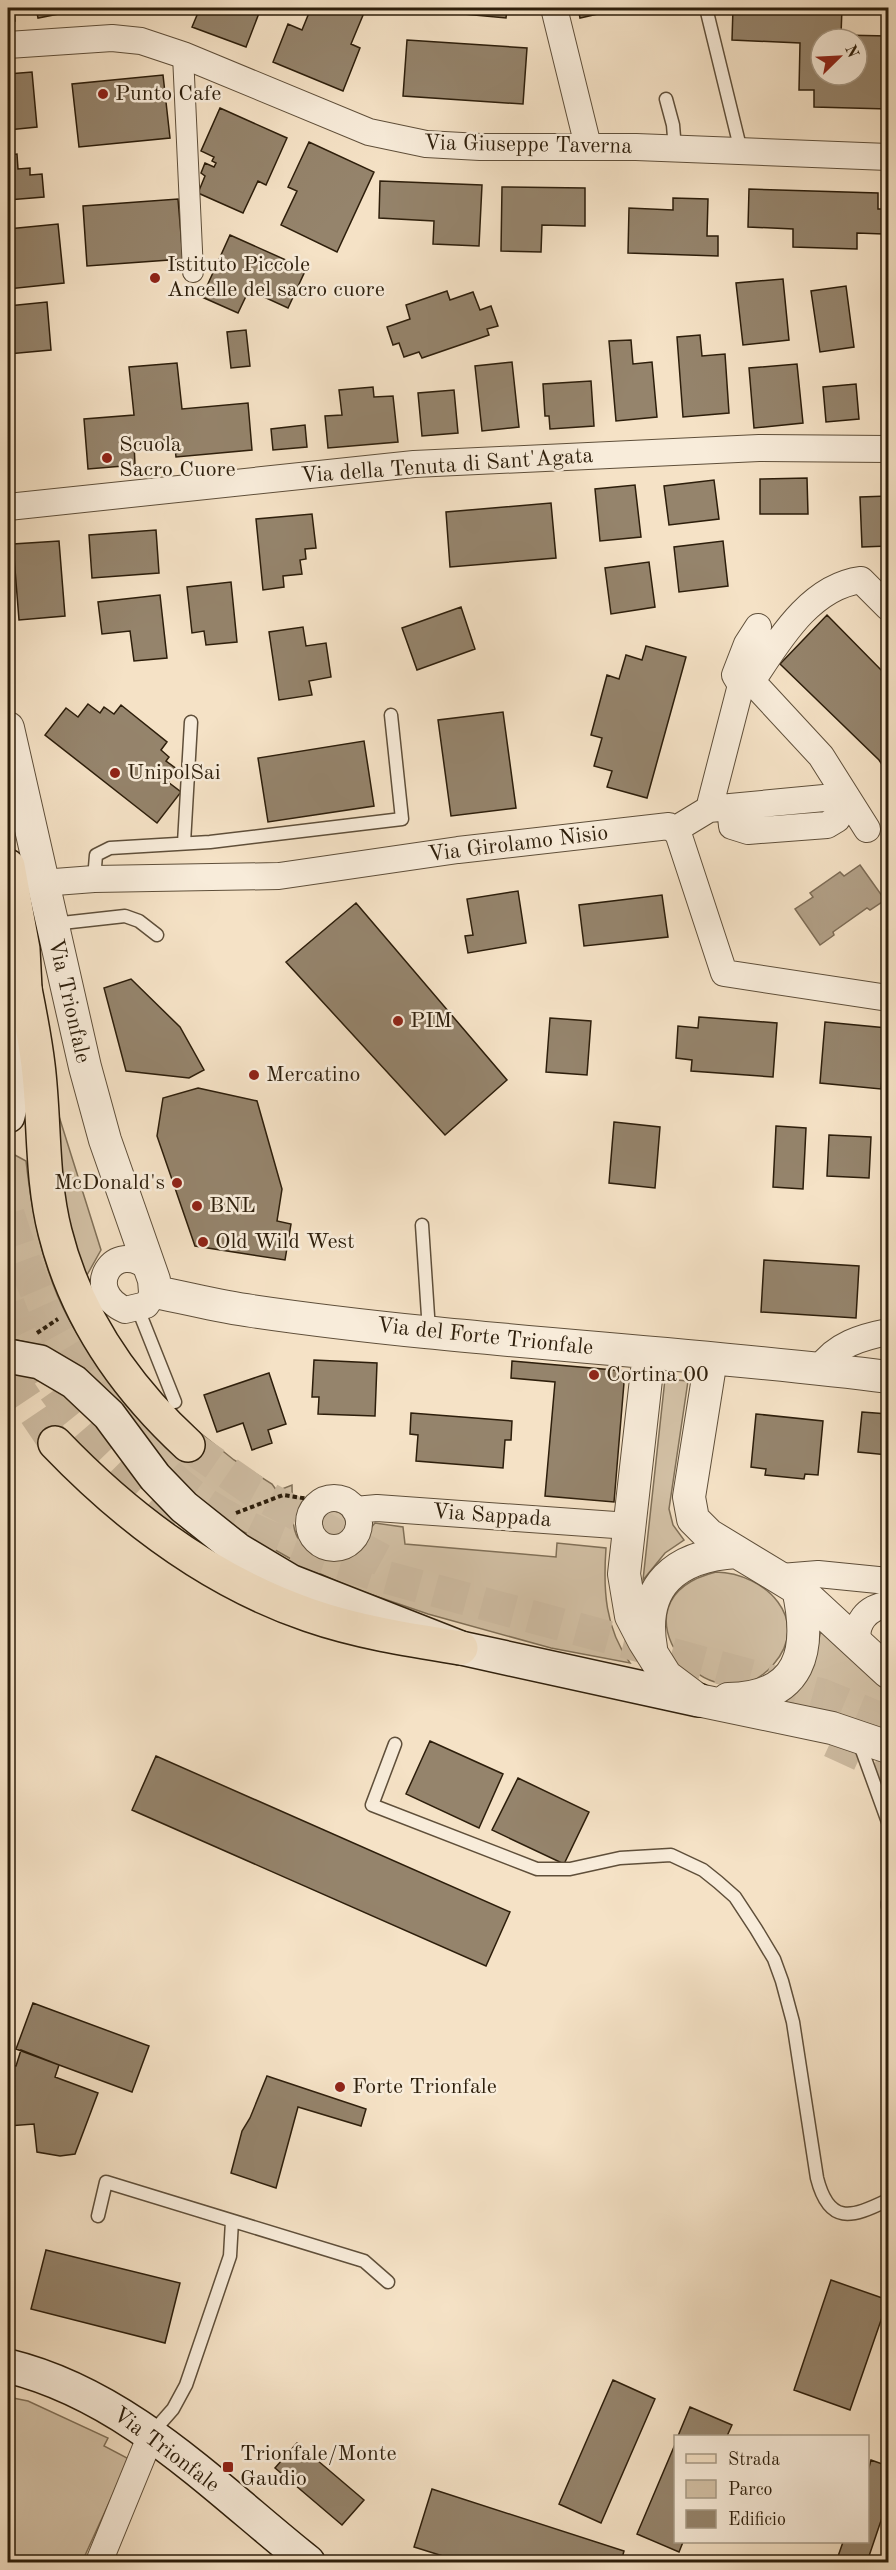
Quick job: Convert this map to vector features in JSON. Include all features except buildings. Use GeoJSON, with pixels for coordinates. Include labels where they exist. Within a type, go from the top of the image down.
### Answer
{"type":"FeatureCollection","features":[{"type":"Feature","properties":{"kind":"main road","name":"Via Trionfale"},"geometry":{"type":"LineString","coordinates":[[8,866],[23,949],[25,989],[18,1074],[8,1116]]}},
{"type":"Feature","properties":{"kind":"main road"},"geometry":{"type":"LineString","coordinates":[[25,989],[39,1066],[44,1166],[60,1252],[81,1305],[98,1338],[158,1416],[188,1445]]}},
{"type":"Feature","properties":{"kind":"main road"},"geometry":{"type":"LineString","coordinates":[[8,1356],[40,1362],[66,1375],[109,1415],[154,1478],[204,1526],[258,1563],[301,1587],[461,1648]]}},
{"type":"Feature","properties":{"kind":"main road"},"geometry":{"type":"LineString","coordinates":[[55,1443],[108,1496],[137,1520],[194,1560],[239,1585],[308,1615],[341,1625],[461,1648],[698,1700]]}},
{"type":"Feature","properties":{"kind":"main road","name":"Via Trionfale"},"geometry":{"type":"LineString","coordinates":[[8,2366],[43,2376],[75,2389],[151,2435],[308,2562]]}},
{"type":"Feature","properties":{"kind":"street"},"geometry":{"type":"LineString","coordinates":[[554,8],[588,146]]}},
{"type":"Feature","properties":{"kind":"street","name":"Via Giuseppe Taverna"},"geometry":{"type":"LineString","coordinates":[[8,45],[120,38],[151,44],[369,132],[397,139],[480,147],[588,146],[888,157]]}},
{"type":"Feature","properties":{"kind":"street"},"geometry":{"type":"LineString","coordinates":[[183,55],[193,272]]}},
{"type":"Feature","properties":{"kind":"street","name":"Via della Tenuta di Sant'Agata"},"geometry":{"type":"LineString","coordinates":[[8,507],[414,464],[759,448],[888,449]]}},
{"type":"Feature","properties":{"kind":"street"},"geometry":{"type":"LineString","coordinates":[[888,607],[861,580],[841,585],[808,607],[745,684],[719,808],[676,830],[724,973],[888,998]]}},
{"type":"Feature","properties":{"kind":"street"},"geometry":{"type":"LineString","coordinates":[[758,627],[747,645],[735,675],[745,684],[758,688],[821,756],[867,829]]}},
{"type":"Feature","properties":{"kind":"street","name":"Via Trionfale"},"geometry":{"type":"LineString","coordinates":[[8,728],[51,924],[92,1094],[147,1290]]}},
{"type":"Feature","properties":{"kind":"street","name":"Via Girolamo Nisio"},"geometry":{"type":"LineString","coordinates":[[42,883],[94,879],[279,876],[458,850],[666,826],[676,830]]}},
{"type":"Feature","properties":{"kind":"street","name":"Via del Forte Trionfale"},"geometry":{"type":"LineString","coordinates":[[147,1290],[251,1311],[429,1332],[820,1368],[888,1377]]}},
{"type":"Feature","properties":{"kind":"street"},"geometry":{"type":"LineString","coordinates":[[820,1368],[833,1353],[847,1344],[888,1332]]}},
{"type":"Feature","properties":{"kind":"street"},"geometry":{"type":"LineString","coordinates":[[649,1353],[629,1526],[625,1589],[637,1629],[666,1676],[698,1700],[856,1735],[888,1747]]}},
{"type":"Feature","properties":{"kind":"street"},"geometry":{"type":"LineString","coordinates":[[711,1359],[689,1508],[699,1526],[736,1552],[789,1583],[888,1672]]}},
{"type":"Feature","properties":{"kind":"street","name":"Via Sappada"},"geometry":{"type":"LineString","coordinates":[[322,1502],[336,1499],[344,1501],[355,1510],[377,1508],[629,1526]]}},
{"type":"Feature","properties":{"kind":"street"},"geometry":{"type":"LineString","coordinates":[[322,1502],[311,1514],[310,1530],[314,1538],[327,1547],[344,1546],[356,1535],[358,1527],[355,1510]]}},
{"type":"Feature","properties":{"kind":"street"},"geometry":{"type":"LineString","coordinates":[[652,1652],[649,1619],[655,1595],[667,1577],[693,1559],[736,1552]]}},
{"type":"Feature","properties":{"kind":"street"},"geometry":{"type":"LineString","coordinates":[[789,1583],[818,1574],[888,1581]]}},
{"type":"Feature","properties":{"kind":"street"},"geometry":{"type":"LineString","coordinates":[[698,1700],[757,1697],[774,1691],[789,1677],[799,1661],[804,1642],[803,1615],[789,1583]]}},
{"type":"Feature","properties":{"kind":"street"},"geometry":{"type":"LineString","coordinates":[[858,1644],[857,1630],[862,1619],[877,1607],[888,1605]]}},
{"type":"Feature","properties":{"kind":"street"},"geometry":{"type":"LineString","coordinates":[[99,2562],[151,2435]]}},
{"type":"Feature","properties":{"kind":"lane"},"geometry":{"type":"LineString","coordinates":[[706,8],[741,151]]}},
{"type":"Feature","properties":{"kind":"lane"},"geometry":{"type":"LineString","coordinates":[[666,99],[673,125],[675,149]]}},
{"type":"Feature","properties":{"kind":"lane"},"geometry":{"type":"LineString","coordinates":[[94,879],[95,858],[105,850],[402,819],[391,715]]}},
{"type":"Feature","properties":{"kind":"lane"},"geometry":{"type":"LineString","coordinates":[[184,843],[191,722]]}},
{"type":"Feature","properties":{"kind":"lane"},"geometry":{"type":"LineString","coordinates":[[51,924],[125,916],[139,921],[157,935]]}},
{"type":"Feature","properties":{"kind":"lane"},"geometry":{"type":"LineString","coordinates":[[422,1226],[426,1250],[429,1332]]}},
{"type":"Feature","properties":{"kind":"lane"},"geometry":{"type":"LineString","coordinates":[[147,1290],[175,1402]]}},
{"type":"Feature","properties":{"kind":"lane"},"geometry":{"type":"LineString","coordinates":[[856,1735],[876,1783],[888,1822]]}},
{"type":"Feature","properties":{"kind":"lane"},"geometry":{"type":"LineString","coordinates":[[395,1744],[372,1804],[537,1869],[570,1869],[620,1858],[671,1855],[703,1870],[735,1897],[774,1959],[788,2000],[816,2178],[825,2204],[833,2211],[843,2214],[867,2209],[888,2200]]}},
{"type":"Feature","properties":{"kind":"lane"},"geometry":{"type":"LineString","coordinates":[[888,1902],[888,1907]]}},
{"type":"Feature","properties":{"kind":"lane"},"geometry":{"type":"LineString","coordinates":[[98,2216],[106,2182],[364,2261],[388,2282]]}},
{"type":"Feature","properties":{"kind":"lane"},"geometry":{"type":"LineString","coordinates":[[151,2435],[173,2409],[186,2385],[231,2256],[232,2220]]}},
{"type":"Feature","properties":{"kind":"path"},"geometry":{"type":"LineString","coordinates":[[8,1356],[33,1335],[81,1305]]}},
{"type":"Feature","properties":{"kind":"path"},"geometry":{"type":"LineString","coordinates":[[204,1526],[283,1495],[322,1502]]}},
{"type":"Feature","properties":{"kind":"green space"},"geometry":{"type":"Polygon","coordinates":[[[52,1094],[101,1250],[87,1275],[88,1287],[70,1256],[52,1094]]]}},
{"type":"Feature","properties":{"kind":"green space"},"geometry":{"type":"Polygon","coordinates":[[[13,1154],[26,1161],[33,1211],[46,1262],[65,1312],[77,1334],[114,1379],[183,1451],[199,1432],[234,1460],[272,1484],[277,1491],[292,1485],[294,1529],[298,1538],[312,1553],[328,1559],[344,1559],[355,1554],[375,1523],[403,1527],[405,1544],[556,1557],[557,1543],[606,1548],[605,1579],[608,1608],[615,1636],[630,1663],[551,1648],[428,1614],[352,1588],[305,1567],[216,1516],[150,1449],[101,1384],[77,1364],[34,1344],[8,1338],[8,1171],[13,1154]]]}},
{"type":"Feature","properties":{"kind":"green space"},"geometry":{"type":"Polygon","coordinates":[[[665,1379],[688,1381],[669,1509],[673,1525],[684,1540],[665,1553],[643,1580],[665,1379]]]}},
{"type":"Feature","properties":{"kind":"green space"},"geometry":{"type":"Polygon","coordinates":[[[333,1511],[342,1515],[346,1524],[342,1533],[333,1537],[324,1533],[320,1524],[324,1515],[333,1511]]]}},
{"type":"Feature","properties":{"kind":"green space"},"geometry":{"type":"Polygon","coordinates":[[[716,1572],[734,1574],[766,1590],[778,1602],[785,1616],[788,1632],[784,1648],[773,1665],[748,1682],[722,1684],[698,1674],[678,1655],[668,1632],[668,1608],[683,1587],[716,1572]]]}},
{"type":"Feature","properties":{"kind":"green space"},"geometry":{"type":"Polygon","coordinates":[[[823,1632],[888,1688],[888,1732],[782,1702],[804,1680],[812,1665],[820,1634],[823,1632]]]}},
{"type":"Feature","properties":{"kind":"green space"},"geometry":{"type":"Polygon","coordinates":[[[8,2397],[28,2401],[108,2438],[104,2446],[129,2459],[82,2562],[8,2562],[8,2397]]]}},
{"type":"Feature","properties":{"kind":"shaded area"},"geometry":{"type":"Polygon","coordinates":[[[860,865],[885,900],[870,910],[867,908],[833,932],[834,935],[820,945],[795,909],[813,897],[810,893],[840,872],[844,876],[860,865]]]}},
{"type":"Feature","properties":{"kind":"tunnel"},"geometry":{"type":"LineString","coordinates":[[8,1214],[45,1311],[70,1356],[100,1398]]}},
{"type":"Feature","properties":{"kind":"tunnel"},"geometry":{"type":"LineString","coordinates":[[8,1304],[22,1337],[40,1368],[83,1427],[133,1479],[188,1526]]}},
{"type":"Feature","properties":{"kind":"tunnel"},"geometry":{"type":"LineString","coordinates":[[8,1373],[55,1443]]}},
{"type":"Feature","properties":{"kind":"tunnel"},"geometry":{"type":"LineString","coordinates":[[188,1445],[254,1491],[382,1560]]}},
{"type":"Feature","properties":{"kind":"tunnel"},"geometry":{"type":"LineString","coordinates":[[168,1474],[190,1493],[239,1523],[265,1536],[320,1556],[374,1574],[822,1695],[888,1722]]}},
{"type":"Feature","properties":{"kind":"tunnel"},"geometry":{"type":"LineString","coordinates":[[831,1741],[888,1767]]}},
{"type":"Feature","properties":{"kind":"place","name":"Punto Cafe"},"geometry":{"type":"Point","coordinates":[103,94]}},
{"type":"Feature","properties":{"kind":"place","name":"Istituto Piccole Ancelle del sacro cuore"},"geometry":{"type":"Point","coordinates":[155,278]}},
{"type":"Feature","properties":{"kind":"place","name":"Scuola Sacro Cuore"},"geometry":{"type":"Point","coordinates":[107,458]}},
{"type":"Feature","properties":{"kind":"place","name":"UnipolSai"},"geometry":{"type":"Point","coordinates":[115,773]}},
{"type":"Feature","properties":{"kind":"place","name":"PIM"},"geometry":{"type":"Point","coordinates":[398,1021]}},
{"type":"Feature","properties":{"kind":"place","name":"Mercatino"},"geometry":{"type":"Point","coordinates":[254,1075]}},
{"type":"Feature","properties":{"kind":"place","name":"McDonald's"},"geometry":{"type":"Point","coordinates":[177,1183]}},
{"type":"Feature","properties":{"kind":"place","name":"BNL"},"geometry":{"type":"Point","coordinates":[197,1206]}},
{"type":"Feature","properties":{"kind":"place","name":"Old Wild West"},"geometry":{"type":"Point","coordinates":[203,1242]}},
{"type":"Feature","properties":{"kind":"place","name":"Cortina 00"},"geometry":{"type":"Point","coordinates":[594,1375]}},
{"type":"Feature","properties":{"kind":"place","name":"Forte Trionfale"},"geometry":{"type":"Point","coordinates":[340,2087]}},
{"type":"Feature","properties":{"kind":"place","name":"Trionfale/Monte Gaudio"},"geometry":{"type":"Point","coordinates":[228,2467]}}]}
